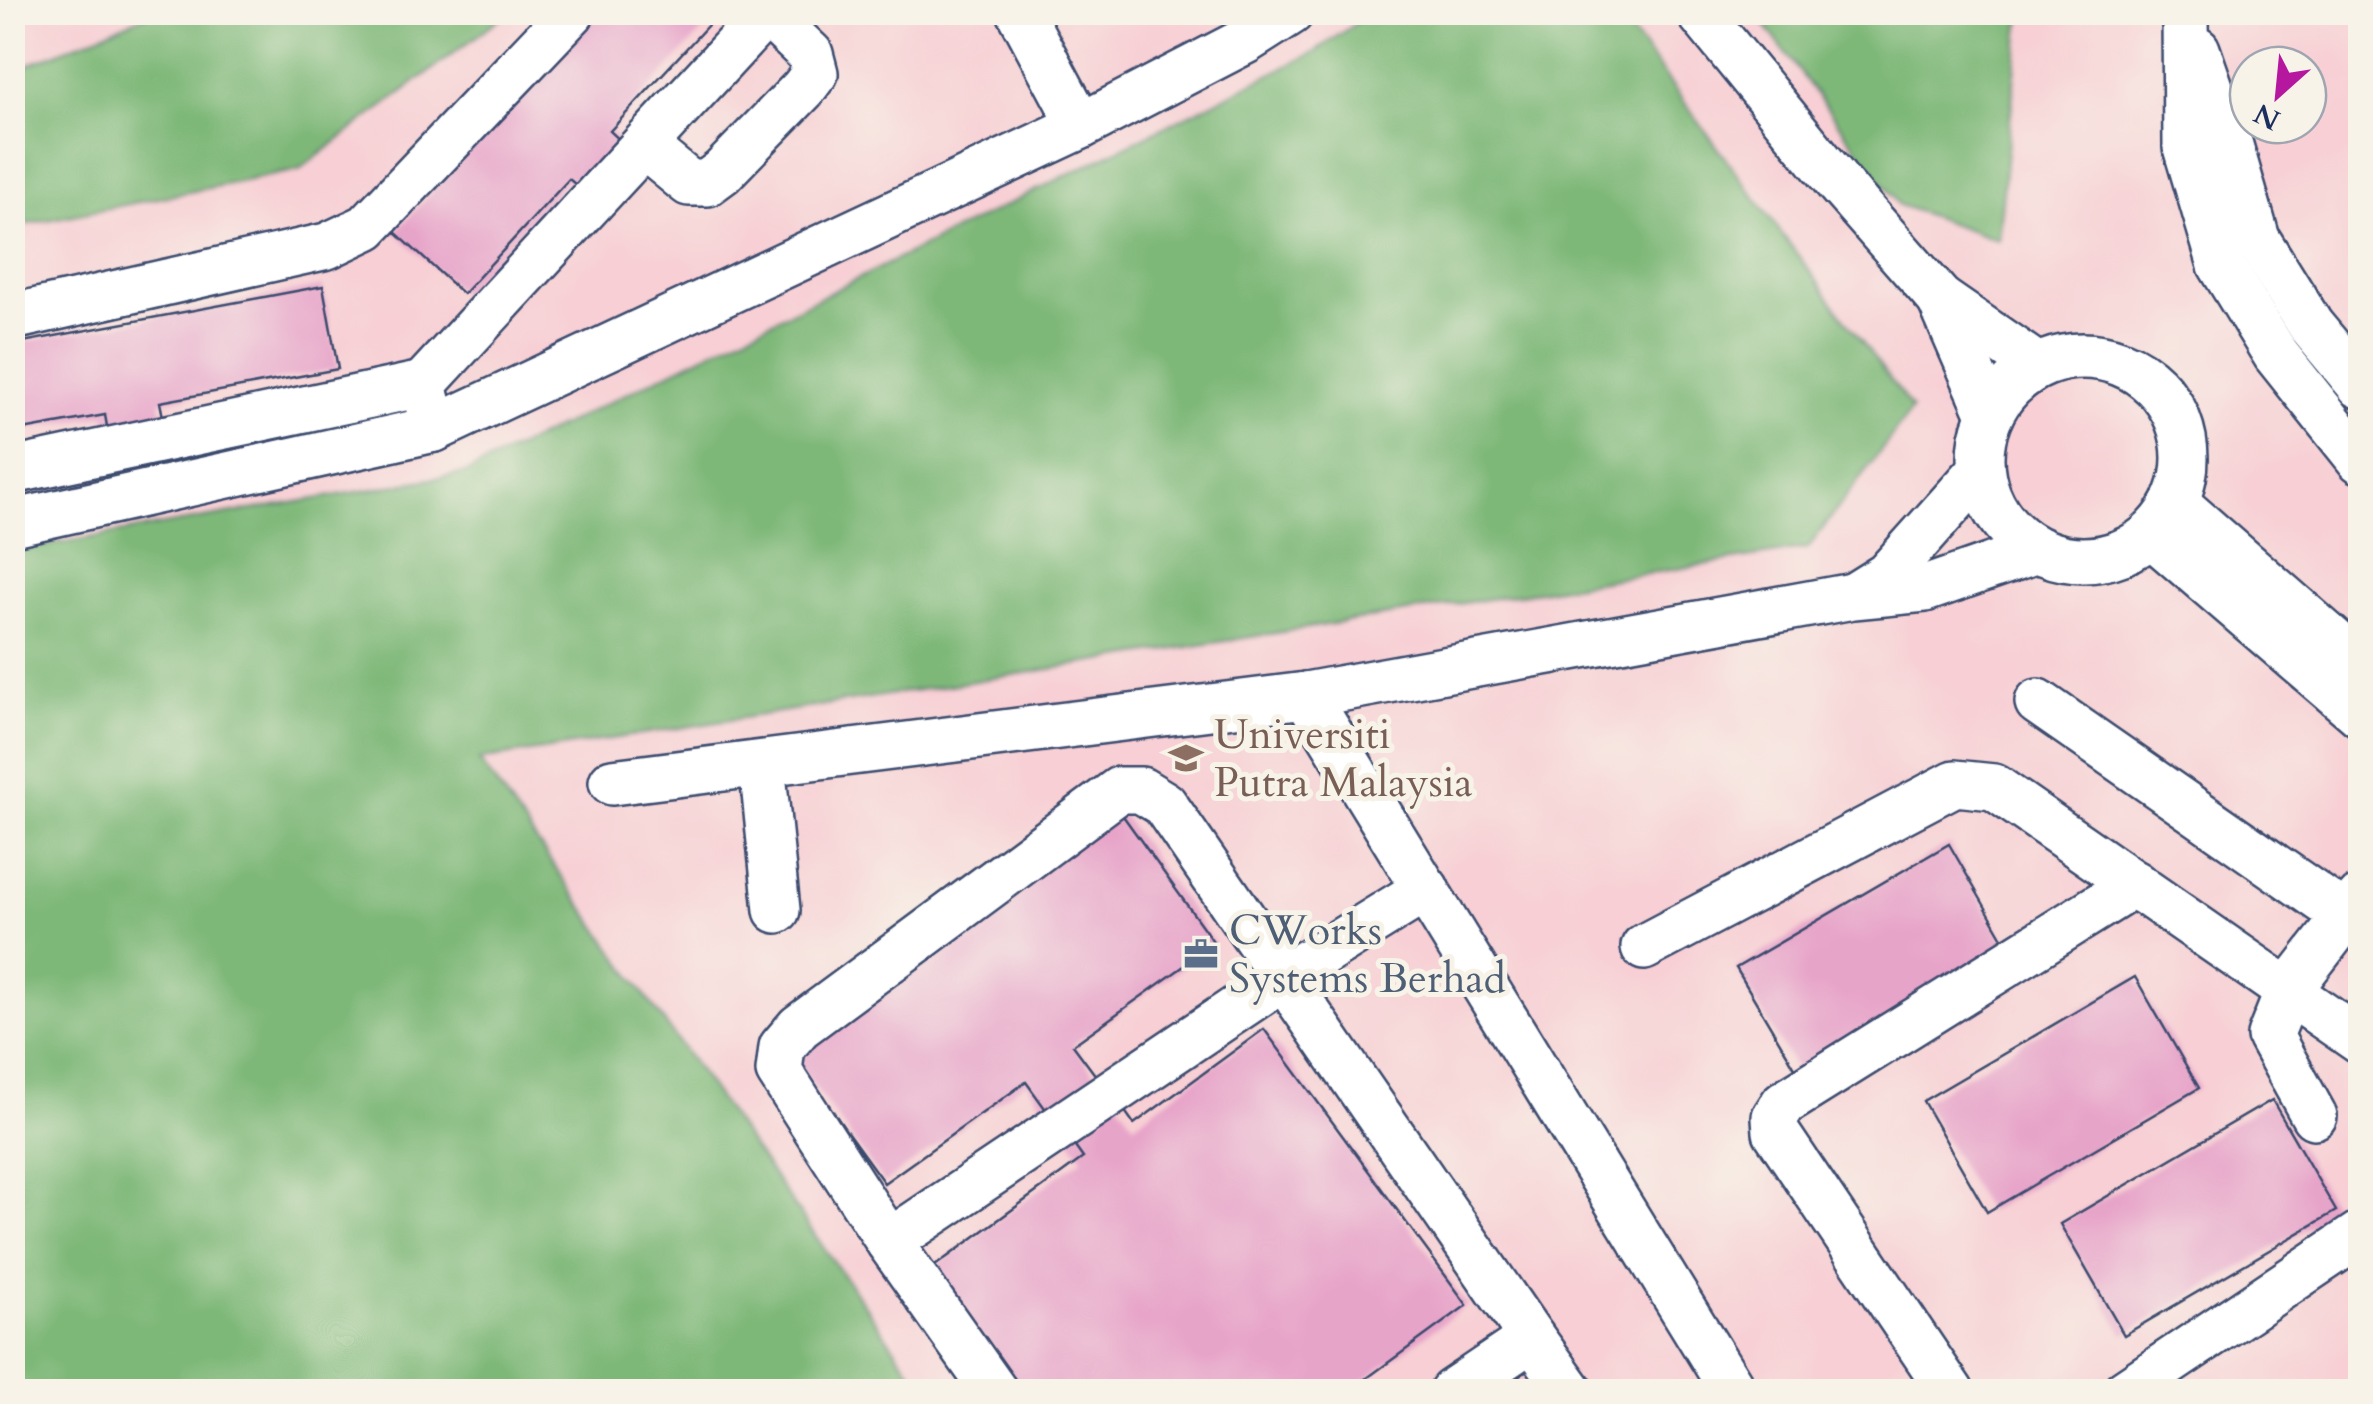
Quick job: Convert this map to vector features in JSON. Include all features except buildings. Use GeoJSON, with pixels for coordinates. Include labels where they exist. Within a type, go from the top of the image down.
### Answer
{"type":"FeatureCollection","features":[{"type":"Feature","properties":{"kind":"street"},"geometry":{"type":"LineString","coordinates":[[12,317],[327,246],[367,227],[572,12]]}},
{"type":"Feature","properties":{"kind":"street"},"geometry":{"type":"LineString","coordinates":[[1020,12],[1081,126]]}},
{"type":"Feature","properties":{"kind":"street"},"geometry":{"type":"LineString","coordinates":[[12,523],[434,429],[1081,126],[1247,40],[1291,12]]}},
{"type":"Feature","properties":{"kind":"street"},"geometry":{"type":"LineString","coordinates":[[1699,12],[1839,184],[1940,299],[2037,366]]}},
{"type":"Feature","properties":{"kind":"street"},"geometry":{"type":"LineString","coordinates":[[12,471],[423,384],[767,13],[810,54],[815,73],[803,89],[707,183],[690,183],[644,146]]}},
{"type":"Feature","properties":{"kind":"street"},"geometry":{"type":"LineString","coordinates":[[2185,14],[2258,238],[2311,326],[2360,385]]}},
{"type":"Feature","properties":{"kind":"street"},"geometry":{"type":"LineString","coordinates":[[2185,14],[2186,146],[2221,265],[2276,355],[2360,460]]}},
{"type":"Feature","properties":{"kind":"street"},"geometry":{"type":"LineString","coordinates":[[1940,299],[1990,414]]}},
{"type":"Feature","properties":{"kind":"street"},"geometry":{"type":"LineString","coordinates":[[2067,357],[2098,358],[2129,367],[2155,386],[2174,410],[2184,441],[2185,472],[2164,519],[2132,549],[2108,558],[2060,558],[2037,550],[1999,517],[1981,470],[1982,441],[1990,414],[2010,386],[2037,366],[2067,357]]}},
{"type":"Feature","properties":{"kind":"street"},"geometry":{"type":"LineString","coordinates":[[423,384],[434,429]]}},
{"type":"Feature","properties":{"kind":"street"},"geometry":{"type":"LineString","coordinates":[[1853,596],[1887,575],[1981,470]]}},
{"type":"Feature","properties":{"kind":"street"},"geometry":{"type":"LineString","coordinates":[[2164,519],[2360,664]]}},
{"type":"Feature","properties":{"kind":"street"},"geometry":{"type":"LineString","coordinates":[[2164,519],[2360,714]]}},
{"type":"Feature","properties":{"kind":"street"},"geometry":{"type":"LineString","coordinates":[[612,782],[1306,695],[1853,596],[1925,589],[2037,550]]}},
{"type":"Feature","properties":{"kind":"street"},"geometry":{"type":"LineString","coordinates":[[1306,695],[1734,1392]]}},
{"type":"Feature","properties":{"kind":"street"},"geometry":{"type":"LineString","coordinates":[[2038,702],[2356,913],[2288,991],[2270,1036],[2314,1116]]}},
{"type":"Feature","properties":{"kind":"street"},"geometry":{"type":"LineString","coordinates":[[762,764],[777,910]]}},
{"type":"Feature","properties":{"kind":"street"},"geometry":{"type":"LineString","coordinates":[[1644,947],[1955,783],[1994,787],[2360,1041]]}},
{"type":"Feature","properties":{"kind":"street"},"geometry":{"type":"LineString","coordinates":[[996,1392],[889,1242],[780,1070],[782,1048],[799,1027],[1119,790],[1142,790],[1164,804],[1571,1392]]}},
{"type":"Feature","properties":{"kind":"street"},"geometry":{"type":"LineString","coordinates":[[1951,1392],[1776,1132],[1775,1117],[1784,1103],[2135,884]]}},
{"type":"Feature","properties":{"kind":"street"},"geometry":{"type":"LineString","coordinates":[[889,1242],[1284,977],[1426,890]]}},
{"type":"Feature","properties":{"kind":"street"},"geometry":{"type":"LineString","coordinates":[[2125,1392],[2360,1234]]}},
{"type":"Feature","properties":{"kind":"street"},"geometry":{"type":"LineString","coordinates":[[1452,1392],[1532,1338]]}},
{"type":"Feature","properties":{"kind":"shaded area","name":"Universiti Putra Malaysia"},"geometry":{"type":"Polygon","coordinates":[[[12,13],[2360,13],[2360,1391],[13,1391],[12,13]]]}},
{"type":"Feature","properties":{"kind":"green space"},"geometry":{"type":"Polygon","coordinates":[[[1371,12],[1618,13],[1912,409],[1808,548],[479,760],[925,1391],[13,1391],[13,551],[466,473],[1315,52],[1371,12]]]}},
{"type":"Feature","properties":{"kind":"green space"},"geometry":{"type":"Polygon","coordinates":[[[152,13],[507,13],[299,170],[13,227],[13,71],[152,13]]]}},
{"type":"Feature","properties":{"kind":"green space"},"geometry":{"type":"Polygon","coordinates":[[[1756,13],[2021,13],[1998,240],[1899,205],[1756,13]]]}},
{"type":"Feature","properties":{"kind":"place","name":"Universiti Putra Malaysia"},"geometry":{"type":"Point","coordinates":[1186,758]}},
{"type":"Feature","properties":{"kind":"place","name":"CWorks Systems Berhad"},"geometry":{"type":"Point","coordinates":[1201,954]}}]}
